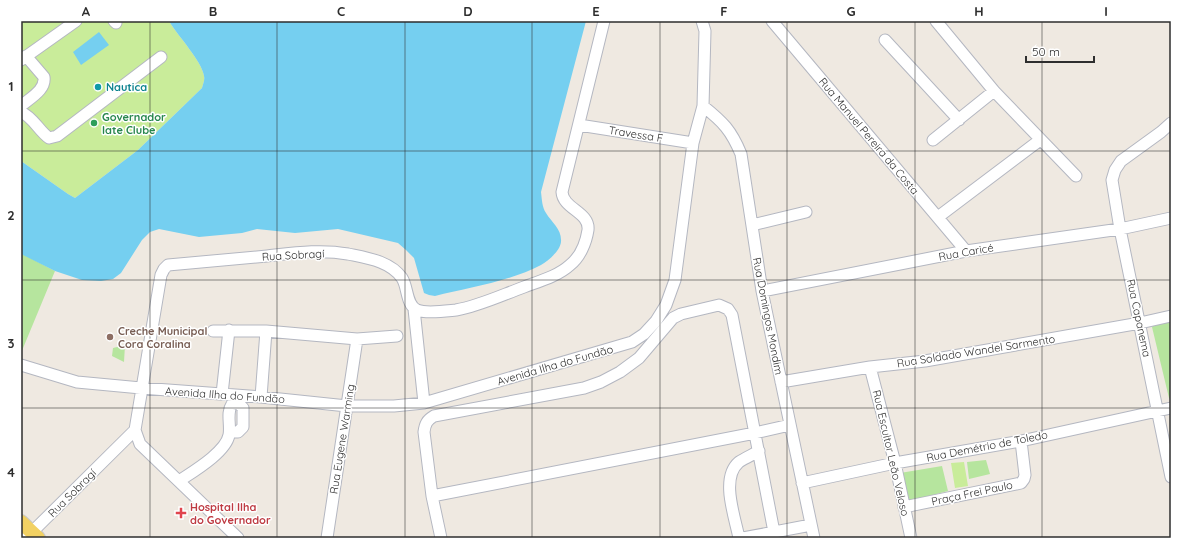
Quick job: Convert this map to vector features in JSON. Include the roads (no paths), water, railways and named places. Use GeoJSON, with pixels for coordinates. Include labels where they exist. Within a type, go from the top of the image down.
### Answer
{"type":"FeatureCollection","features":[{"type":"Feature","properties":{"kind":"main road"},"geometry":{"type":"LineString","coordinates":[[21,522],[32,536]]}},
{"type":"Feature","properties":{"kind":"street"},"geometry":{"type":"LineString","coordinates":[[21,106],[42,88],[45,82],[44,77],[23,58],[76,21]]}},
{"type":"Feature","properties":{"kind":"street"},"geometry":{"type":"LineString","coordinates":[[414,309],[436,312],[456,310],[489,301],[558,274],[571,264],[582,250],[588,230],[585,218],[563,199],[562,192],[604,21]]}},
{"type":"Feature","properties":{"kind":"street","name":"Avenida Ilha do Fundão"},"geometry":{"type":"LineString","coordinates":[[21,365],[77,382],[262,397],[347,406],[394,406],[424,403],[632,342],[644,334],[656,321],[666,305],[675,280],[693,143],[703,106],[705,31],[702,21]]}},
{"type":"Feature","properties":{"kind":"street","name":"Rua Manuel Pereira da Costa"},"geometry":{"type":"LineString","coordinates":[[772,21],[966,251]]}},
{"type":"Feature","properties":{"kind":"street"},"geometry":{"type":"LineString","coordinates":[[936,21],[994,91],[1076,176]]}},
{"type":"Feature","properties":{"kind":"street"},"geometry":{"type":"LineString","coordinates":[[885,40],[959,120]]}},
{"type":"Feature","properties":{"kind":"street"},"geometry":{"type":"LineString","coordinates":[[21,112],[35,123],[49,138],[57,136],[161,57]]}},
{"type":"Feature","properties":{"kind":"street"},"geometry":{"type":"LineString","coordinates":[[933,140],[994,91]]}},
{"type":"Feature","properties":{"kind":"street","name":"Rua Domingos Mondim"},"geometry":{"type":"LineString","coordinates":[[703,106],[722,121],[734,137],[741,154],[762,291],[814,538]]}},
{"type":"Feature","properties":{"kind":"street","name":"Rua Capanema"},"geometry":{"type":"LineString","coordinates":[[1171,122],[1161,132],[1122,161],[1115,170],[1112,180],[1120,230],[1171,477]]}},
{"type":"Feature","properties":{"kind":"street","name":"Travessa F"},"geometry":{"type":"LineString","coordinates":[[579,125],[693,143]]}},
{"type":"Feature","properties":{"kind":"street"},"geometry":{"type":"LineString","coordinates":[[938,217],[1040,140]]}},
{"type":"Feature","properties":{"kind":"street"},"geometry":{"type":"LineString","coordinates":[[752,225],[806,212]]}},
{"type":"Feature","properties":{"kind":"street","name":"Rua Caricé"},"geometry":{"type":"LineString","coordinates":[[762,291],[966,251],[1120,230],[1171,218]]}},
{"type":"Feature","properties":{"kind":"street","name":"Rua Sobragí"},"geometry":{"type":"LineString","coordinates":[[32,536],[135,430],[161,275],[168,265],[312,252],[347,254],[383,263],[394,269],[402,278],[407,290],[408,299],[414,309],[424,403]]}},
{"type":"Feature","properties":{"kind":"street"},"geometry":{"type":"LineString","coordinates":[[442,538],[432,496],[424,432],[424,424],[428,419],[434,416],[584,388],[602,382],[620,372],[639,358],[673,318],[681,314],[720,306],[728,309],[732,315],[774,532]]}},
{"type":"Feature","properties":{"kind":"street","name":"Rua Soldado Wandel Sarmento"},"geometry":{"type":"LineString","coordinates":[[781,382],[870,367],[925,361],[1140,323],[1171,316]]}},
{"type":"Feature","properties":{"kind":"street"},"geometry":{"type":"LineString","coordinates":[[213,331],[229,330],[266,332],[357,339],[397,336]]}},
{"type":"Feature","properties":{"kind":"street"},"geometry":{"type":"LineString","coordinates":[[222,394],[229,330]]}},
{"type":"Feature","properties":{"kind":"street"},"geometry":{"type":"LineString","coordinates":[[262,397],[266,332]]}},
{"type":"Feature","properties":{"kind":"street","name":"Rua Eugene Warming"},"geometry":{"type":"LineString","coordinates":[[327,538],[357,339]]}},
{"type":"Feature","properties":{"kind":"street","name":"Rua Escultor Leão Veloso"},"geometry":{"type":"LineString","coordinates":[[870,367],[895,463],[911,538]]}},
{"type":"Feature","properties":{"kind":"street","name":"Rua Demétrio de Toledo"},"geometry":{"type":"LineString","coordinates":[[802,483],[895,463],[1021,440],[1171,408]]}},
{"type":"Feature","properties":{"kind":"street"},"geometry":{"type":"LineString","coordinates":[[432,496],[790,425]]}},
{"type":"Feature","properties":{"kind":"street"},"geometry":{"type":"LineString","coordinates":[[135,430],[140,444],[238,538]]}},
{"type":"Feature","properties":{"kind":"street"},"geometry":{"type":"LineString","coordinates":[[180,481],[220,451],[225,446],[230,432]]}},
{"type":"Feature","properties":{"kind":"street"},"geometry":{"type":"LineString","coordinates":[[125,440],[140,444]]}},
{"type":"Feature","properties":{"kind":"street","name":"Praça Frei Paulo"},"geometry":{"type":"LineString","coordinates":[[904,506],[1021,483],[1025,475],[1021,440]]}},
{"type":"Feature","properties":{"kind":"street"},"geometry":{"type":"LineString","coordinates":[[739,538],[729,488],[730,476],[738,463],[759,451]]}},
{"type":"Feature","properties":{"kind":"street"},"geometry":{"type":"LineString","coordinates":[[743,538],[811,525]]}},
{"type":"Feature","properties":{"kind":"water"},"geometry":{"type":"Polygon","coordinates":[[[169,21],[586,21],[541,192],[542,203],[545,211],[560,233],[561,242],[558,249],[547,261],[529,271],[489,284],[435,296],[424,293],[414,258],[398,243],[338,229],[295,233],[257,229],[242,233],[199,237],[159,229],[150,232],[142,240],[121,273],[113,279],[101,281],[82,280],[55,271],[23,255],[21,253],[21,161],[75,198],[138,150],[202,88],[204,76],[199,63],[169,21]]]}},
{"type":"Feature","properties":{"kind":"water"},"geometry":{"type":"Polygon","coordinates":[[[99,32],[109,45],[81,65],[73,52],[99,32]]]}},
{"type":"Feature","properties":{"kind":"place","name":"Nautica"},"geometry":{"type":"Point","coordinates":[98,87]}},
{"type":"Feature","properties":{"kind":"place","name":"Governador Iate Clube"},"geometry":{"type":"Point","coordinates":[94,123]}},
{"type":"Feature","properties":{"kind":"place","name":"Creche Municipal Cora Coralina"},"geometry":{"type":"Point","coordinates":[110,337]}},
{"type":"Feature","properties":{"kind":"place","name":"Hospital Ilha do Governador"},"geometry":{"type":"Point","coordinates":[181,513]}}]}
